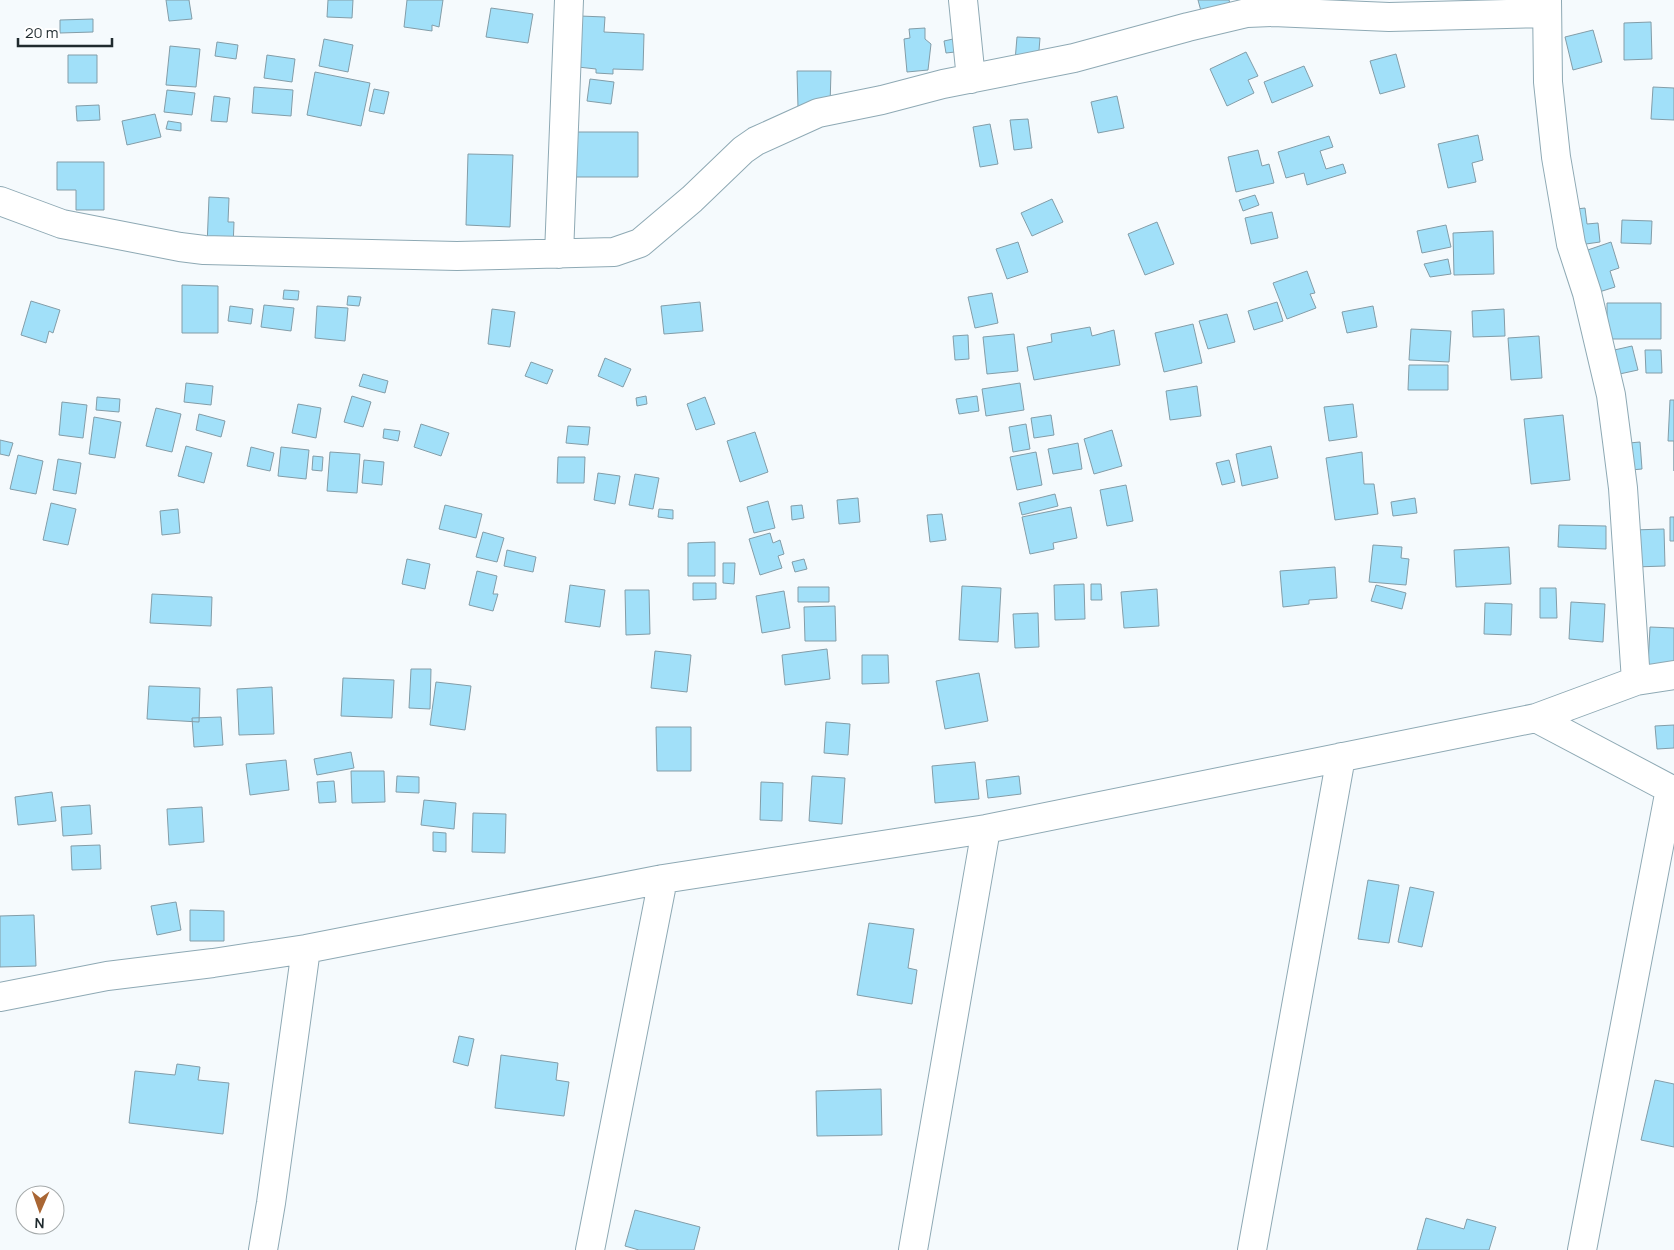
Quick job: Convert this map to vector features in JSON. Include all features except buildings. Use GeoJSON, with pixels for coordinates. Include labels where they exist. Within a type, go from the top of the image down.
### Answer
{"type":"FeatureCollection","features":[{"type":"Feature","properties":{"kind":"street"},"geometry":{"type":"LineString","coordinates":[[559,254],[569,0]]}},
{"type":"Feature","properties":{"kind":"street"},"geometry":{"type":"LineString","coordinates":[[963,0],[971,79]]}},
{"type":"Feature","properties":{"kind":"street"},"geometry":{"type":"LineString","coordinates":[[0,201],[62,224],[204,250],[457,256],[614,252],[640,243],[692,199],[743,150],[756,141],[818,113],[1074,58],[1246,13],[1273,12],[1389,17],[1547,6],[1548,82],[1556,157],[1570,240],[1587,293],[1610,395],[1617,440],[1623,488],[1636,681]]}},
{"type":"Feature","properties":{"kind":"street"},"geometry":{"type":"LineString","coordinates":[[0,997],[107,976],[214,963],[306,949],[663,879],[986,829],[1536,718],[1636,681],[1674,675]]}},
{"type":"Feature","properties":{"kind":"street"},"geometry":{"type":"LineString","coordinates":[[1536,718],[1672,790],[1582,1250]]}},
{"type":"Feature","properties":{"kind":"street"},"geometry":{"type":"LineString","coordinates":[[1252,1250],[1341,757]]}},
{"type":"Feature","properties":{"kind":"street"},"geometry":{"type":"LineString","coordinates":[[913,1250],[986,829]]}},
{"type":"Feature","properties":{"kind":"street"},"geometry":{"type":"LineString","coordinates":[[590,1250],[663,879]]}},
{"type":"Feature","properties":{"kind":"street"},"geometry":{"type":"LineString","coordinates":[[263,1250],[306,949]]}}]}
